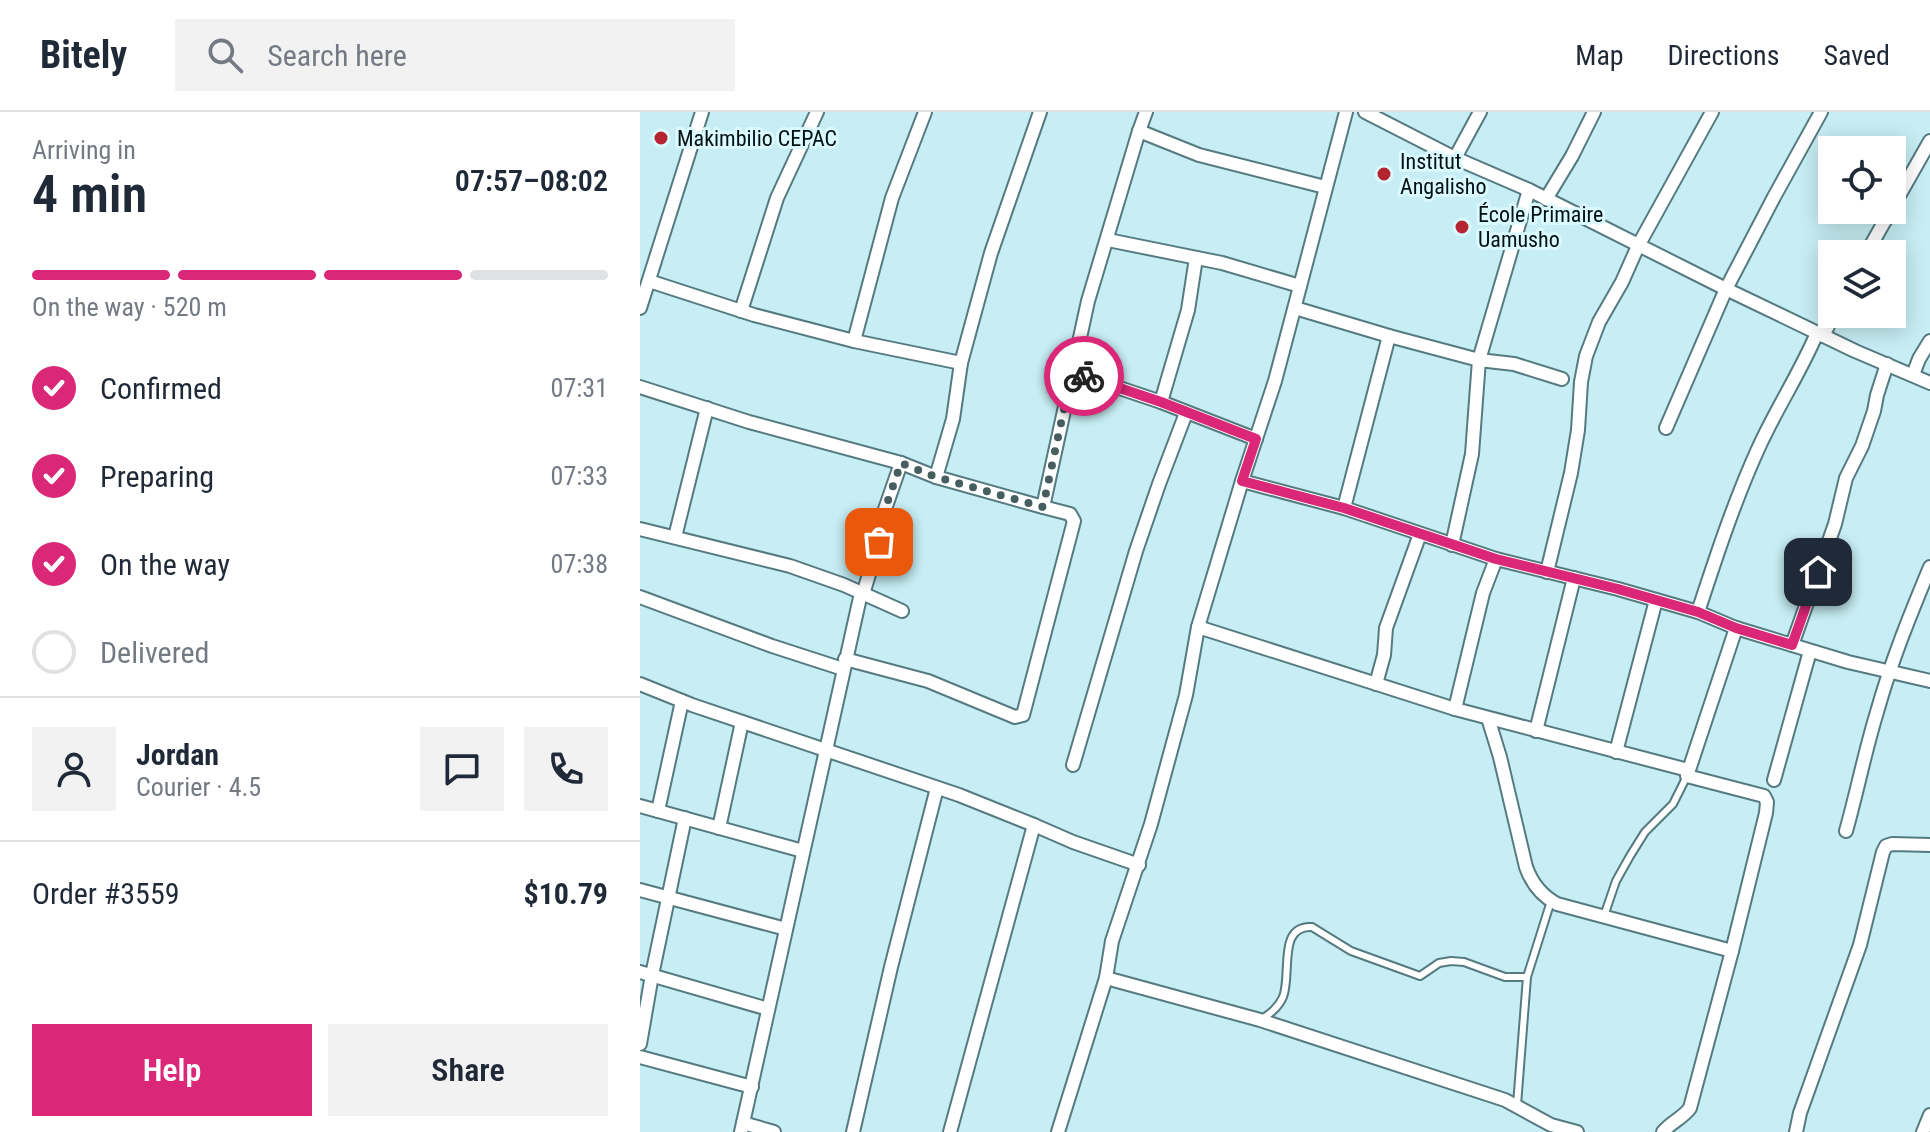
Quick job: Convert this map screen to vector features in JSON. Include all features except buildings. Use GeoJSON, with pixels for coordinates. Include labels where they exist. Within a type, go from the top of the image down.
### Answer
{"type":"FeatureCollection","features":[{"type":"Feature","properties":{"kind":"street"},"geometry":{"type":"LineString","coordinates":[[640,308],[702,112]]}},
{"type":"Feature","properties":{"kind":"street"},"geometry":{"type":"LineString","coordinates":[[741,311],[777,198],[817,112]]}},
{"type":"Feature","properties":{"kind":"street"},"geometry":{"type":"LineString","coordinates":[[854,341],[892,198],[925,112]]}},
{"type":"Feature","properties":{"kind":"street"},"geometry":{"type":"LineString","coordinates":[[936,477],[953,419],[961,363],[991,253],[1040,112]]}},
{"type":"Feature","properties":{"kind":"street"},"geometry":{"type":"LineString","coordinates":[[1043,507],[1088,301],[1146,112]]}},
{"type":"Feature","properties":{"kind":"street"},"geometry":{"type":"LineString","coordinates":[[1058,1132],[1106,978],[1112,941],[1139,865],[1186,695],[1198,627],[1295,308],[1346,112]]}},
{"type":"Feature","properties":{"kind":"street"},"geometry":{"type":"LineString","coordinates":[[1365,112],[1726,289],[1930,383]]}},
{"type":"Feature","properties":{"kind":"street"},"geometry":{"type":"LineString","coordinates":[[1455,158],[1480,112]]}},
{"type":"Feature","properties":{"kind":"street"},"geometry":{"type":"LineString","coordinates":[[1546,199],[1594,112]]}},
{"type":"Feature","properties":{"kind":"street"},"geometry":{"type":"LineString","coordinates":[[1547,572],[1571,473],[1586,356],[1599,322],[1638,246],[1712,112]]}},
{"type":"Feature","properties":{"kind":"street"},"geometry":{"type":"LineString","coordinates":[[1666,428],[1726,289],[1821,112]]}},
{"type":"Feature","properties":{"kind":"street"},"geometry":{"type":"LineString","coordinates":[[1139,131],[1199,155],[1325,187]]}},
{"type":"Feature","properties":{"kind":"street"},"geometry":{"type":"LineString","coordinates":[[1906,183],[1930,141]]}},
{"type":"Feature","properties":{"kind":"street"},"geometry":{"type":"LineString","coordinates":[[1452,545],[1472,454],[1479,360],[1529,190]]}},
{"type":"Feature","properties":{"kind":"street"},"geometry":{"type":"LineString","coordinates":[[1108,240],[1222,263],[1300,286]]}},
{"type":"Feature","properties":{"kind":"street"},"geometry":{"type":"LineString","coordinates":[[1161,402],[1188,310],[1196,258]]}},
{"type":"Feature","properties":{"kind":"street"},"geometry":{"type":"LineString","coordinates":[[649,281],[741,311],[854,341],[961,363]]}},
{"type":"Feature","properties":{"kind":"street"},"geometry":{"type":"LineString","coordinates":[[1295,308],[1479,360],[1514,364],[1562,379]]}},
{"type":"Feature","properties":{"kind":"street"},"geometry":{"type":"LineString","coordinates":[[1698,612],[1722,539],[1758,448],[1824,328]]}},
{"type":"Feature","properties":{"kind":"street"},"geometry":{"type":"LineString","coordinates":[[1344,508],[1389,336]]}},
{"type":"Feature","properties":{"kind":"street"},"geometry":{"type":"LineString","coordinates":[[1913,375],[1930,341]]}},
{"type":"Feature","properties":{"kind":"street"},"geometry":{"type":"LineString","coordinates":[[1792,645],[1835,524],[1846,478],[1862,446],[1874,411],[1887,364]]}},
{"type":"Feature","properties":{"kind":"street"},"geometry":{"type":"LineString","coordinates":[[1072,372],[1256,439]]}},
{"type":"Feature","properties":{"kind":"street"},"geometry":{"type":"LineString","coordinates":[[640,387],[749,422],[901,463],[936,477],[1070,514],[1074,521],[1023,715],[1015,717],[928,681],[772,646],[640,597]]}},
{"type":"Feature","properties":{"kind":"street"},"geometry":{"type":"LineString","coordinates":[[675,537],[707,408]]}},
{"type":"Feature","properties":{"kind":"street"},"geometry":{"type":"LineString","coordinates":[[1073,765],[1136,551],[1186,413]]}},
{"type":"Feature","properties":{"kind":"street"},"geometry":{"type":"LineString","coordinates":[[774,1132],[742,1127],[844,664],[879,542],[884,512],[901,463]]}},
{"type":"Feature","properties":{"kind":"street"},"geometry":{"type":"LineString","coordinates":[[1242,481],[1344,508],[1496,559],[1698,612],[1736,628],[1810,651],[1930,681]]}},
{"type":"Feature","properties":{"kind":"street"},"geometry":{"type":"LineString","coordinates":[[640,529],[790,566],[902,611]]}},
{"type":"Feature","properties":{"kind":"street"},"geometry":{"type":"LineString","coordinates":[[1376,684],[1384,655],[1386,628],[1420,534]]}},
{"type":"Feature","properties":{"kind":"street"},"geometry":{"type":"LineString","coordinates":[[1455,709],[1483,593],[1496,559]]}},
{"type":"Feature","properties":{"kind":"street"},"geometry":{"type":"LineString","coordinates":[[1846,831],[1899,639],[1930,567]]}},
{"type":"Feature","properties":{"kind":"street"},"geometry":{"type":"LineString","coordinates":[[1536,731],[1574,578]]}},
{"type":"Feature","properties":{"kind":"street"},"geometry":{"type":"LineString","coordinates":[[1616,752],[1656,600]]}},
{"type":"Feature","properties":{"kind":"street"},"geometry":{"type":"LineString","coordinates":[[1198,627],[1455,709],[1764,796],[1766,813],[1690,1108],[1663,1132]]}},
{"type":"Feature","properties":{"kind":"street"},"geometry":{"type":"LineString","coordinates":[[1688,773],[1736,628]]}},
{"type":"Feature","properties":{"kind":"street"},"geometry":{"type":"LineString","coordinates":[[1774,780],[1810,651]]}},
{"type":"Feature","properties":{"kind":"street"},"geometry":{"type":"LineString","coordinates":[[640,684],[937,788],[1139,865]]}},
{"type":"Feature","properties":{"kind":"street"},"geometry":{"type":"LineString","coordinates":[[658,811],[682,701]]}},
{"type":"Feature","properties":{"kind":"street"},"geometry":{"type":"LineString","coordinates":[[1488,718],[1530,879],[1537,888],[1551,901],[1732,951]]}},
{"type":"Feature","properties":{"kind":"street"},"geometry":{"type":"LineString","coordinates":[[719,828],[742,722]]}},
{"type":"Feature","properties":{"kind":"street"},"geometry":{"type":"LineString","coordinates":[[853,1132],[937,788]]}},
{"type":"Feature","properties":{"kind":"street"},"geometry":{"type":"LineString","coordinates":[[640,806],[803,851]]}},
{"type":"Feature","properties":{"kind":"street"},"geometry":{"type":"LineString","coordinates":[[640,1044],[646,974],[669,897],[685,818]]}},
{"type":"Feature","properties":{"kind":"street"},"geometry":{"type":"LineString","coordinates":[[950,1132],[1034,825]]}},
{"type":"Feature","properties":{"kind":"street"},"geometry":{"type":"LineString","coordinates":[[1796,1132],[1860,945],[1883,852],[1886,846],[1892,844],[1930,845]]}},
{"type":"Feature","properties":{"kind":"street"},"geometry":{"type":"LineString","coordinates":[[640,890],[786,929]]}},
{"type":"Feature","properties":{"kind":"street"},"geometry":{"type":"LineString","coordinates":[[646,974],[768,1009]]}},
{"type":"Feature","properties":{"kind":"street"},"geometry":{"type":"LineString","coordinates":[[1106,978],[1260,1020],[1505,1100],[1551,1125],[1577,1132]]}},
{"type":"Feature","properties":{"kind":"street"},"geometry":{"type":"LineString","coordinates":[[640,1057],[752,1087]]}},
{"type":"Feature","properties":{"kind":"street"},"geometry":{"type":"LineString","coordinates":[[1923,1132],[1930,1115]]}},
{"type":"Feature","properties":{"kind":"lane"},"geometry":{"type":"LineString","coordinates":[[1604,917],[1616,881],[1630,856],[1645,832],[1673,804],[1688,773]]}},
{"type":"Feature","properties":{"kind":"lane"},"geometry":{"type":"LineString","coordinates":[[1517,1106],[1527,977],[1551,901]]}},
{"type":"Feature","properties":{"kind":"lane"},"geometry":{"type":"LineString","coordinates":[[1260,1020],[1273,1012],[1282,998],[1288,978],[1289,943],[1299,928],[1306,926],[1351,951],[1420,976],[1439,963],[1451,961],[1464,962],[1505,977],[1527,977]]}},
{"type":"Feature","properties":{"kind":"way so far"},"geometry":{"type":"LineString","coordinates":[[879,542],[884,512],[901,463],[936,477],[1043,507],[1072,372],[1084,376]]}},
{"type":"Feature","properties":{"kind":"place","name":"Makimbilio CEPAC"},"geometry":{"type":"Point","coordinates":[661,138]}},
{"type":"Feature","properties":{"kind":"place","name":"Institut Angalisho"},"geometry":{"type":"Point","coordinates":[1384,174]}},
{"type":"Feature","properties":{"kind":"place","name":"École Primaire Uamusho"},"geometry":{"type":"Point","coordinates":[1462,227]}},
{"type":"Feature","properties":{"kind":"route"},"geometry":{"type":"LineString","coordinates":[[1084,376],[1256,439],[1242,481],[1344,508],[1496,559],[1698,612],[1736,628],[1792,645],[1818,572]]}}]}
